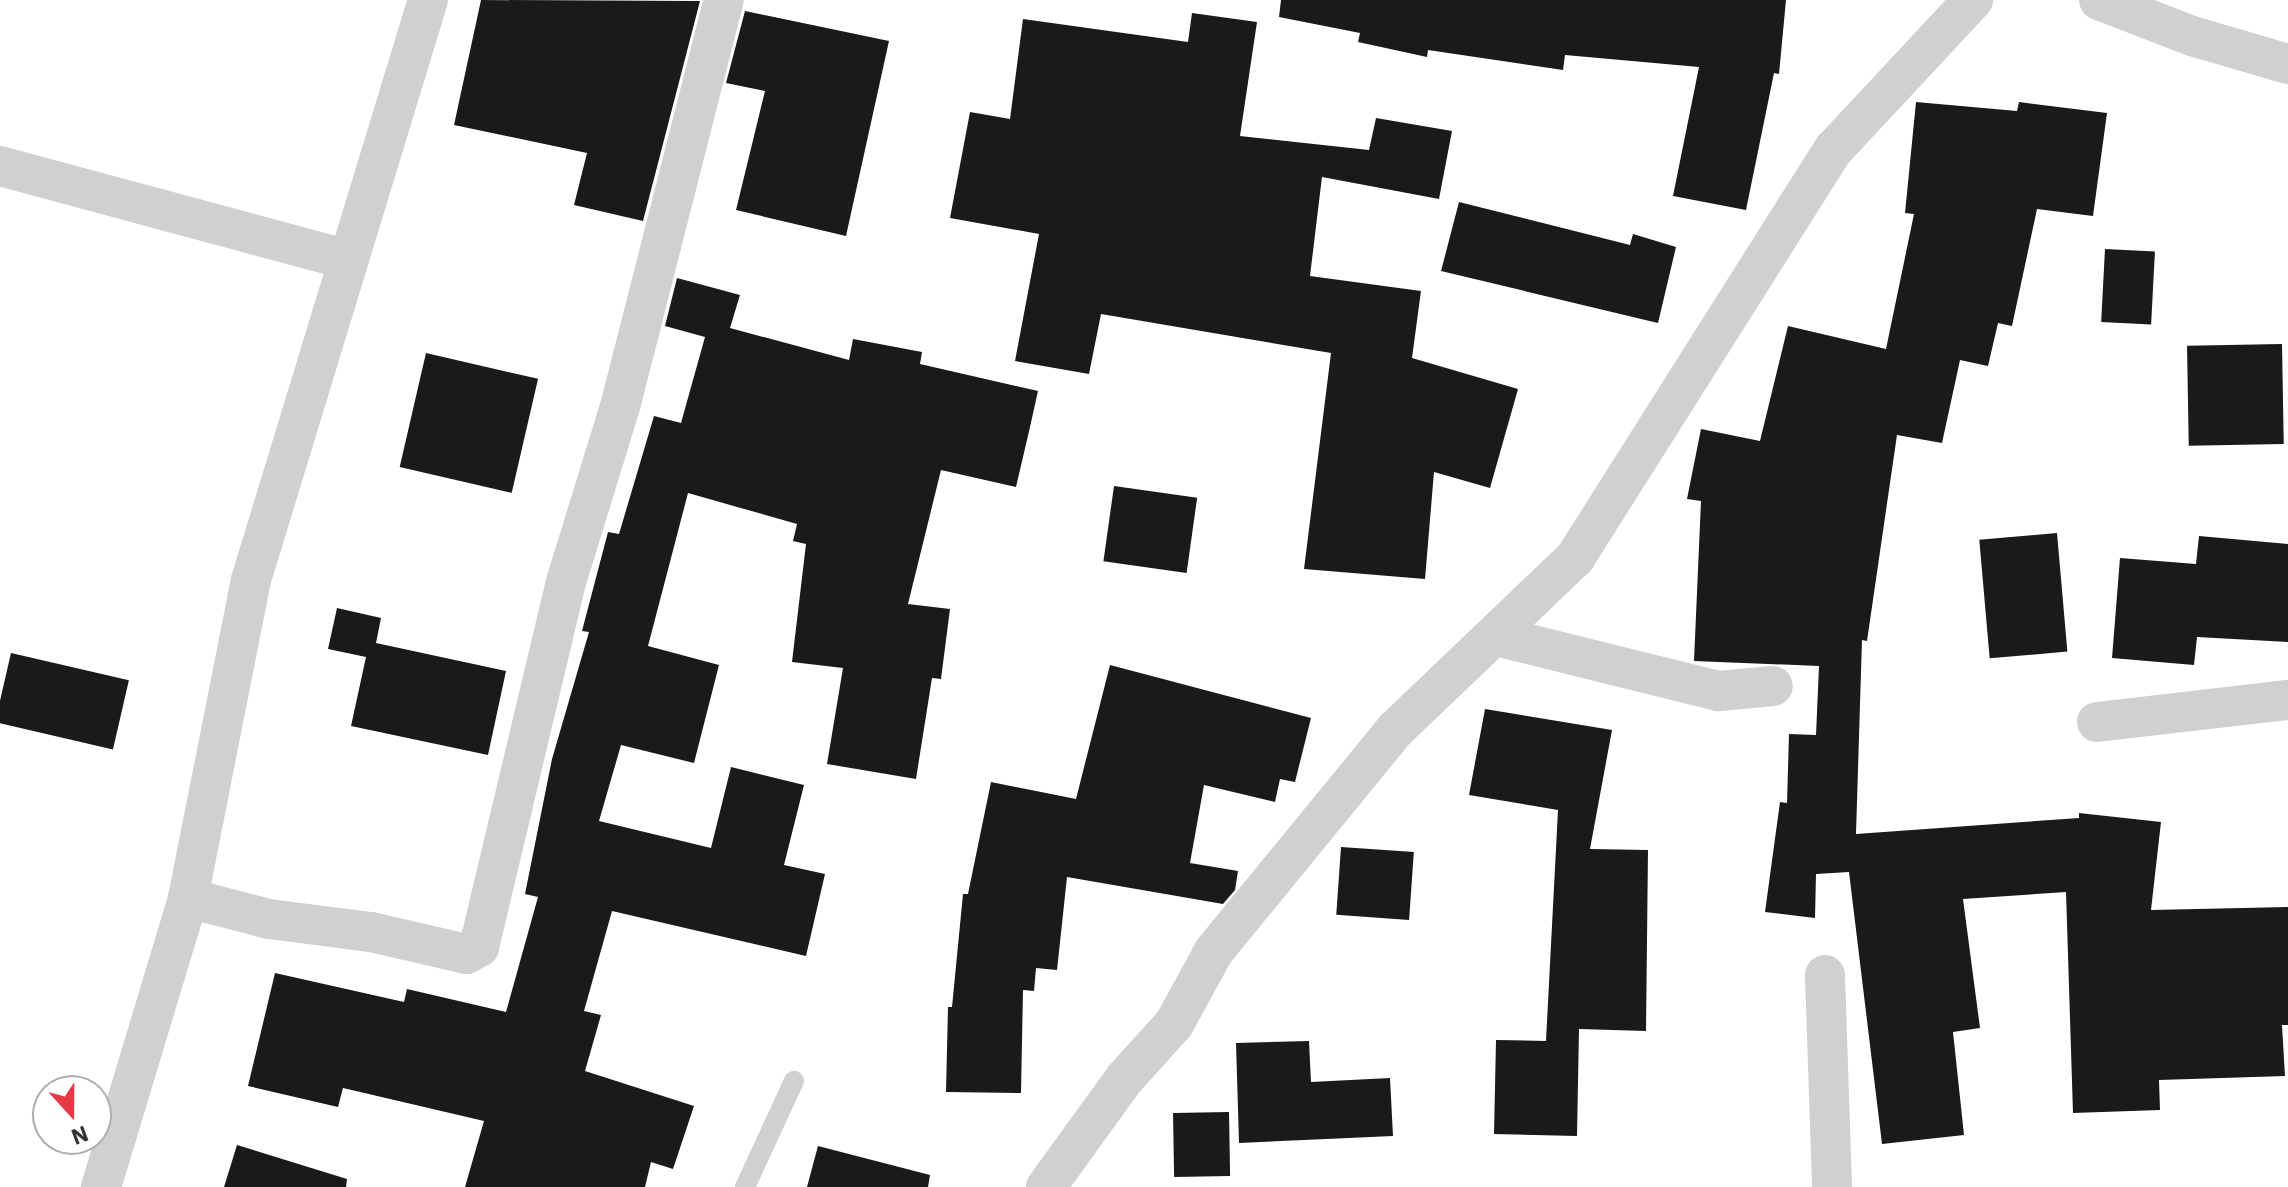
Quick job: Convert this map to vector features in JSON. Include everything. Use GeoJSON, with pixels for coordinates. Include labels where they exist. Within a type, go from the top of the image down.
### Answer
{"type":"FeatureCollection","features":[{"type":"Feature","properties":{"kind":"street"},"geometry":{"type":"LineString","coordinates":[[101,1187],[188,898],[251,580],[428,0]]}},
{"type":"Feature","properties":{"kind":"street"},"geometry":{"type":"LineString","coordinates":[[188,898],[269,919],[371,932],[466,954],[479,947],[566,582],[621,403],[724,0]]}},
{"type":"Feature","properties":{"kind":"street"},"geometry":{"type":"LineString","coordinates":[[1046,1187],[1125,1078],[1174,1024],[1214,951],[1396,729],[1575,558],[1834,149],[1973,0]]}},
{"type":"Feature","properties":{"kind":"street"},"geometry":{"type":"LineString","coordinates":[[2099,0],[2192,36],[2288,64]]}},
{"type":"Feature","properties":{"kind":"street"},"geometry":{"type":"LineString","coordinates":[[0,166],[349,260]]}},
{"type":"Feature","properties":{"kind":"street"},"geometry":{"type":"LineString","coordinates":[[1496,636],[1719,691],[1773,686]]}},
{"type":"Feature","properties":{"kind":"street"},"geometry":{"type":"LineString","coordinates":[[2097,722],[2288,700]]}},
{"type":"Feature","properties":{"kind":"street"},"geometry":{"type":"LineString","coordinates":[[1825,975],[1832,1187]]}},
{"type":"Feature","properties":{"kind":"lane"},"geometry":{"type":"LineString","coordinates":[[745,1187],[794,1081]]}},
{"type":"Feature","properties":{"kind":"building"},"geometry":{"type":"Polygon","coordinates":[[[481,0],[700,1],[643,221],[574,205],[587,153],[454,125],[481,0]]]}},
{"type":"Feature","properties":{"kind":"building"},"geometry":{"type":"Polygon","coordinates":[[[1281,0],[1786,0],[1779,74],[1774,73],[1746,210],[1673,196],[1699,67],[1565,55],[1563,70],[1428,50],[1427,57],[1358,42],[1360,33],[1279,17],[1281,0]]]}},
{"type":"Feature","properties":{"kind":"building"},"geometry":{"type":"Polygon","coordinates":[[[745,11],[889,41],[846,236],[736,210],[765,91],[726,83],[745,11]]]}},
{"type":"Feature","properties":{"kind":"building"},"geometry":{"type":"Polygon","coordinates":[[[1192,13],[1257,22],[1240,136],[1369,150],[1376,118],[1452,131],[1439,199],[1322,177],[1310,276],[1421,291],[1412,358],[1518,389],[1490,488],[1434,472],[1425,579],[1304,569],[1331,353],[1101,314],[1089,374],[1015,361],[1039,234],[950,218],[970,112],[1010,119],[1023,19],[1188,42],[1192,13]]]}},
{"type":"Feature","properties":{"kind":"building"},"geometry":{"type":"Polygon","coordinates":[[[1916,102],[2017,111],[2019,102],[2107,113],[2093,216],[2037,209],[2012,326],[1998,323],[1988,366],[1960,360],[1942,443],[1897,435],[1867,641],[1862,640],[1856,834],[2079,818],[2079,813],[2161,822],[2151,910],[2288,907],[2288,1025],[2282,1025],[2285,1076],[2159,1080],[2160,1110],[2073,1113],[2066,892],[1963,899],[1980,1028],[1953,1032],[1964,1135],[1882,1144],[1849,872],[1816,874],[1815,918],[1765,912],[1780,802],[1787,803],[1789,734],[1816,735],[1819,666],[1694,661],[1701,501],[1687,499],[1701,429],[1760,441],[1788,326],[1886,349],[1914,214],[1905,213],[1916,102]]]}},
{"type":"Feature","properties":{"kind":"building"},"geometry":{"type":"Polygon","coordinates":[[[1459,202],[1630,245],[1633,234],[1676,247],[1658,323],[1441,271],[1459,202]]]}},
{"type":"Feature","properties":{"kind":"building"},"geometry":{"type":"Polygon","coordinates":[[[2105,249],[2155,252],[2151,325],[2101,322],[2105,249]]]}},
{"type":"Feature","properties":{"kind":"building"},"geometry":{"type":"Polygon","coordinates":[[[677,278],[740,295],[730,328],[849,360],[853,339],[922,352],[920,364],[1038,391],[1030,427],[1016,487],[941,470],[908,604],[950,609],[941,679],[932,678],[916,779],[827,764],[843,668],[792,662],[806,544],[793,541],[797,524],[688,493],[648,646],[719,665],[694,763],[621,745],[599,821],[711,848],[731,767],[804,785],[784,865],[825,874],[806,956],[612,911],[584,1011],[601,1015],[585,1071],[694,1106],[673,1169],[651,1162],[645,1187],[465,1187],[484,1121],[343,1088],[338,1107],[248,1086],[275,973],[404,1002],[407,989],[506,1012],[538,897],[525,894],[552,759],[589,632],[582,631],[608,532],[619,534],[654,416],[681,423],[705,337],[665,326],[677,278]]]}},
{"type":"Feature","properties":{"kind":"building"},"geometry":{"type":"Polygon","coordinates":[[[2282,344],[2284,444],[2189,446],[2187,346],[2282,344]]]}},
{"type":"Feature","properties":{"kind":"building"},"geometry":{"type":"Polygon","coordinates":[[[426,353],[538,379],[512,493],[400,467],[426,353]]]}},
{"type":"Feature","properties":{"kind":"building"},"geometry":{"type":"Polygon","coordinates":[[[1114,486],[1197,498],[1187,573],[1103,561],[1114,486]]]}},
{"type":"Feature","properties":{"kind":"building"},"geometry":{"type":"Polygon","coordinates":[[[2057,533],[2067,652],[1990,658],[1979,540],[2057,533]]]}},
{"type":"Feature","properties":{"kind":"building"},"geometry":{"type":"Polygon","coordinates":[[[2199,536],[2288,544],[2288,642],[2197,637],[2194,665],[2112,658],[2120,558],[2196,564],[2199,536]]]}},
{"type":"Feature","properties":{"kind":"building"},"geometry":{"type":"Polygon","coordinates":[[[337,608],[381,618],[376,643],[506,671],[488,755],[351,726],[366,657],[328,649],[337,608]]]}},
{"type":"Feature","properties":{"kind":"building"},"geometry":{"type":"Polygon","coordinates":[[[11,653],[129,680],[113,749],[0,723],[0,701],[11,653]]]}},
{"type":"Feature","properties":{"kind":"building"},"geometry":{"type":"Polygon","coordinates":[[[1110,665],[1311,718],[1295,782],[1280,779],[1275,802],[1204,785],[1190,863],[1238,871],[1235,890],[1223,904],[1067,877],[1057,970],[1036,968],[1034,991],[1023,990],[1021,1093],[946,1092],[948,1007],[952,1007],[963,894],[968,894],[991,782],[1076,799],[1110,665]]]}},
{"type":"Feature","properties":{"kind":"building"},"geometry":{"type":"Polygon","coordinates":[[[1485,709],[1612,730],[1590,849],[1648,850],[1646,1031],[1579,1029],[1577,1136],[1494,1134],[1496,1040],[1546,1041],[1558,810],[1469,795],[1485,709]]]}},
{"type":"Feature","properties":{"kind":"building"},"geometry":{"type":"Polygon","coordinates":[[[1341,847],[1414,852],[1409,920],[1336,915],[1341,847]]]}},
{"type":"Feature","properties":{"kind":"building"},"geometry":{"type":"Polygon","coordinates":[[[1309,1041],[1311,1082],[1390,1078],[1393,1136],[1239,1143],[1236,1043],[1309,1041]]]}},
{"type":"Feature","properties":{"kind":"building"},"geometry":{"type":"Polygon","coordinates":[[[1229,1112],[1230,1176],[1174,1177],[1173,1113],[1229,1112]]]}},
{"type":"Feature","properties":{"kind":"building"},"geometry":{"type":"Polygon","coordinates":[[[237,1145],[347,1179],[346,1187],[224,1187],[237,1145]]]}},
{"type":"Feature","properties":{"kind":"building"},"geometry":{"type":"Polygon","coordinates":[[[818,1146],[930,1175],[928,1187],[807,1187],[818,1146]]]}}]}
